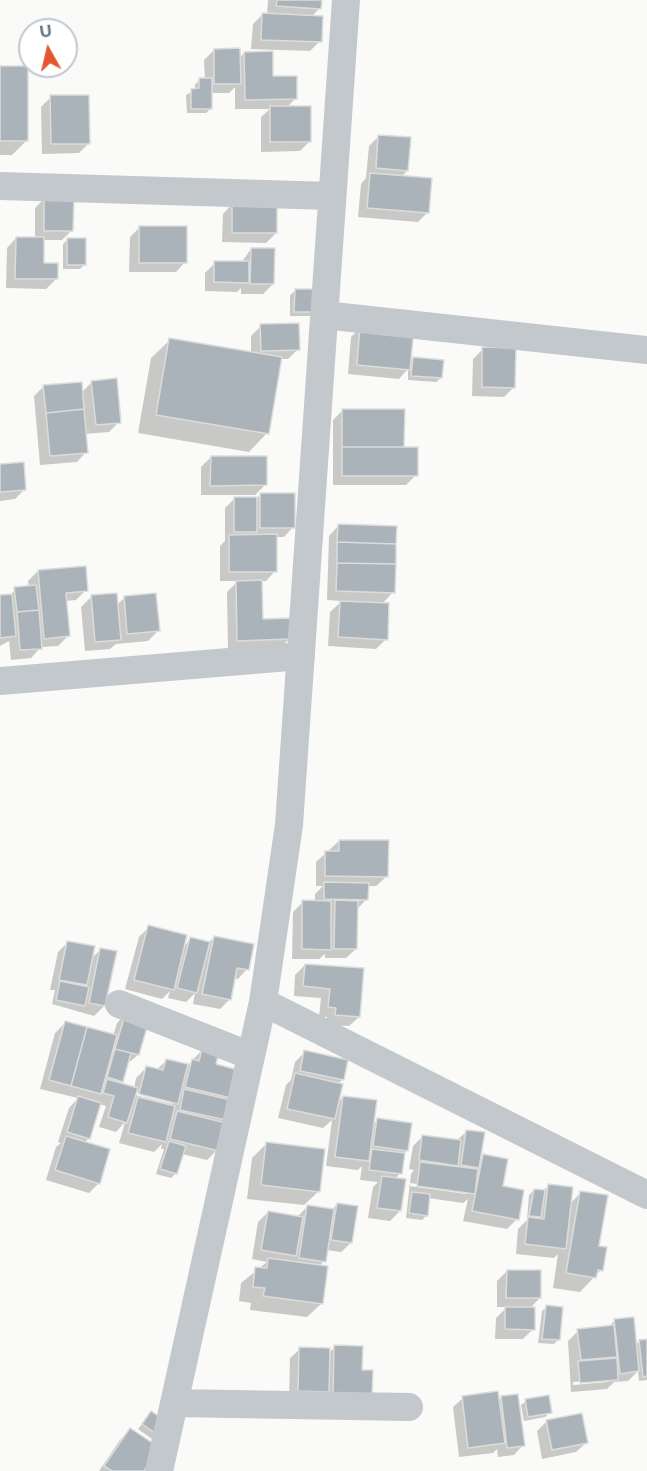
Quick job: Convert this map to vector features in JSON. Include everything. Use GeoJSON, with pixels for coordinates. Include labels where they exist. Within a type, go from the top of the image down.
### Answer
{"type":"FeatureCollection","features":[{"type":"Feature","properties":{"kind":"street"},"geometry":{"type":"LineString","coordinates":[[159,1471],[263,1002],[289,825],[346,0]]}},
{"type":"Feature","properties":{"kind":"street"},"geometry":{"type":"LineString","coordinates":[[0,186],[331,196]]}},
{"type":"Feature","properties":{"kind":"street"},"geometry":{"type":"LineString","coordinates":[[324,315],[647,350]]}},
{"type":"Feature","properties":{"kind":"street"},"geometry":{"type":"LineString","coordinates":[[0,681],[302,656]]}},
{"type":"Feature","properties":{"kind":"street"},"geometry":{"type":"LineString","coordinates":[[263,1002],[647,1195]]}},
{"type":"Feature","properties":{"kind":"street"},"geometry":{"type":"LineString","coordinates":[[119,1004],[251,1056]]}},
{"type":"Feature","properties":{"kind":"street"},"geometry":{"type":"LineString","coordinates":[[174,1403],[409,1407]]}},
{"type":"Feature","properties":{"kind":"building"},"geometry":{"type":"Polygon","coordinates":[[[277,0],[322,0],[321,9],[276,6],[277,0]]]}},
{"type":"Feature","properties":{"kind":"building"},"geometry":{"type":"Polygon","coordinates":[[[262,13],[323,16],[322,42],[261,40],[262,13]]]}},
{"type":"Feature","properties":{"kind":"building"},"geometry":{"type":"Polygon","coordinates":[[[240,48],[241,84],[214,84],[214,49],[240,48]]]}},
{"type":"Feature","properties":{"kind":"building"},"geometry":{"type":"Polygon","coordinates":[[[273,51],[273,76],[297,76],[297,99],[245,100],[244,52],[273,51]]]}},
{"type":"Feature","properties":{"kind":"building"},"geometry":{"type":"Polygon","coordinates":[[[0,66],[18,66],[18,78],[28,78],[28,141],[0,141],[0,66]]]}},
{"type":"Feature","properties":{"kind":"building"},"geometry":{"type":"Polygon","coordinates":[[[199,78],[212,78],[212,109],[191,109],[191,89],[199,88],[199,78]]]}},
{"type":"Feature","properties":{"kind":"building"},"geometry":{"type":"Polygon","coordinates":[[[50,95],[89,95],[90,144],[51,144],[50,95]]]}},
{"type":"Feature","properties":{"kind":"building"},"geometry":{"type":"Polygon","coordinates":[[[270,106],[311,106],[311,142],[270,142],[270,106]]]}},
{"type":"Feature","properties":{"kind":"building"},"geometry":{"type":"Polygon","coordinates":[[[378,135],[411,137],[408,171],[376,168],[378,135]]]}},
{"type":"Feature","properties":{"kind":"building"},"geometry":{"type":"Polygon","coordinates":[[[370,173],[432,178],[429,213],[367,208],[370,173]]]}},
{"type":"Feature","properties":{"kind":"building"},"geometry":{"type":"Polygon","coordinates":[[[44,196],[74,197],[73,231],[44,231],[44,196]]]}},
{"type":"Feature","properties":{"kind":"building"},"geometry":{"type":"Polygon","coordinates":[[[277,202],[277,233],[232,233],[232,203],[277,202]]]}},
{"type":"Feature","properties":{"kind":"building"},"geometry":{"type":"Polygon","coordinates":[[[139,226],[187,226],[187,263],[139,263],[139,226]]]}},
{"type":"Feature","properties":{"kind":"building"},"geometry":{"type":"Polygon","coordinates":[[[16,237],[44,237],[44,263],[58,263],[58,279],[15,279],[16,237]]]}},
{"type":"Feature","properties":{"kind":"building"},"geometry":{"type":"Polygon","coordinates":[[[67,238],[86,238],[86,265],[67,265],[67,238]]]}},
{"type":"Feature","properties":{"kind":"building"},"geometry":{"type":"Polygon","coordinates":[[[251,248],[275,248],[274,284],[250,284],[251,248]]]}},
{"type":"Feature","properties":{"kind":"building"},"geometry":{"type":"Polygon","coordinates":[[[214,261],[249,261],[249,283],[214,282],[214,261]]]}},
{"type":"Feature","properties":{"kind":"building"},"geometry":{"type":"Polygon","coordinates":[[[295,289],[319,289],[320,312],[294,312],[295,289]]]}},
{"type":"Feature","properties":{"kind":"building"},"geometry":{"type":"Polygon","coordinates":[[[299,323],[300,350],[261,351],[260,324],[299,323]]]}},
{"type":"Feature","properties":{"kind":"building"},"geometry":{"type":"Polygon","coordinates":[[[360,325],[414,329],[410,370],[357,365],[360,325]]]}},
{"type":"Feature","properties":{"kind":"building"},"geometry":{"type":"Polygon","coordinates":[[[169,338],[282,357],[269,434],[156,415],[169,338]]]}},
{"type":"Feature","properties":{"kind":"building"},"geometry":{"type":"Polygon","coordinates":[[[482,347],[516,348],[515,388],[482,387],[482,347]]]}},
{"type":"Feature","properties":{"kind":"building"},"geometry":{"type":"Polygon","coordinates":[[[413,357],[444,360],[442,378],[411,376],[413,357]]]}},
{"type":"Feature","properties":{"kind":"building"},"geometry":{"type":"Polygon","coordinates":[[[117,378],[121,423],[96,425],[91,381],[117,378]]]}},
{"type":"Feature","properties":{"kind":"building"},"geometry":{"type":"Polygon","coordinates":[[[82,382],[84,409],[46,413],[43,385],[82,382]]]}},
{"type":"Feature","properties":{"kind":"building"},"geometry":{"type":"Polygon","coordinates":[[[84,409],[88,453],[50,456],[46,413],[84,409]]]}},
{"type":"Feature","properties":{"kind":"building"},"geometry":{"type":"Polygon","coordinates":[[[342,409],[405,409],[404,447],[342,447],[342,409]]]}},
{"type":"Feature","properties":{"kind":"building"},"geometry":{"type":"Polygon","coordinates":[[[342,447],[418,447],[418,476],[342,476],[342,447]]]}},
{"type":"Feature","properties":{"kind":"building"},"geometry":{"type":"Polygon","coordinates":[[[211,456],[267,456],[267,485],[210,486],[211,456]]]}},
{"type":"Feature","properties":{"kind":"building"},"geometry":{"type":"Polygon","coordinates":[[[24,462],[26,490],[0,492],[0,464],[24,462]]]}},
{"type":"Feature","properties":{"kind":"building"},"geometry":{"type":"Polygon","coordinates":[[[260,493],[295,493],[295,528],[260,528],[260,493]]]}},
{"type":"Feature","properties":{"kind":"building"},"geometry":{"type":"Polygon","coordinates":[[[234,497],[257,497],[257,532],[234,532],[234,497]]]}},
{"type":"Feature","properties":{"kind":"building"},"geometry":{"type":"Polygon","coordinates":[[[338,524],[397,526],[396,544],[337,542],[338,524]]]}},
{"type":"Feature","properties":{"kind":"building"},"geometry":{"type":"Polygon","coordinates":[[[277,534],[277,572],[229,572],[229,535],[277,534]]]}},
{"type":"Feature","properties":{"kind":"building"},"geometry":{"type":"Polygon","coordinates":[[[337,542],[396,544],[396,564],[337,563],[337,542]]]}},
{"type":"Feature","properties":{"kind":"building"},"geometry":{"type":"Polygon","coordinates":[[[337,563],[396,564],[395,593],[336,591],[337,563]]]}},
{"type":"Feature","properties":{"kind":"building"},"geometry":{"type":"Polygon","coordinates":[[[86,566],[88,591],[66,593],[70,636],[44,639],[38,570],[86,566]]]}},
{"type":"Feature","properties":{"kind":"building"},"geometry":{"type":"Polygon","coordinates":[[[262,580],[263,619],[290,618],[290,639],[237,641],[236,581],[262,580]]]}},
{"type":"Feature","properties":{"kind":"building"},"geometry":{"type":"Polygon","coordinates":[[[36,585],[39,610],[17,612],[14,587],[36,585]]]}},
{"type":"Feature","properties":{"kind":"building"},"geometry":{"type":"Polygon","coordinates":[[[117,593],[121,640],[95,642],[91,595],[117,593]]]}},
{"type":"Feature","properties":{"kind":"building"},"geometry":{"type":"Polygon","coordinates":[[[156,593],[160,631],[127,634],[124,596],[156,593]]]}},
{"type":"Feature","properties":{"kind":"building"},"geometry":{"type":"Polygon","coordinates":[[[12,594],[16,636],[0,638],[0,595],[12,594]]]}},
{"type":"Feature","properties":{"kind":"building"},"geometry":{"type":"Polygon","coordinates":[[[340,601],[389,603],[388,640],[338,637],[340,601]]]}},
{"type":"Feature","properties":{"kind":"building"},"geometry":{"type":"Polygon","coordinates":[[[39,610],[42,649],[20,650],[17,612],[39,610]]]}},
{"type":"Feature","properties":{"kind":"building"},"geometry":{"type":"Polygon","coordinates":[[[339,840],[389,840],[388,877],[325,876],[325,851],[339,851],[339,840]]]}},
{"type":"Feature","properties":{"kind":"building"},"geometry":{"type":"Polygon","coordinates":[[[324,882],[369,883],[368,900],[324,899],[324,882]]]}},
{"type":"Feature","properties":{"kind":"building"},"geometry":{"type":"Polygon","coordinates":[[[302,900],[331,901],[331,950],[302,949],[302,900]]]}},
{"type":"Feature","properties":{"kind":"building"},"geometry":{"type":"Polygon","coordinates":[[[335,900],[358,901],[357,949],[334,949],[335,900]]]}},
{"type":"Feature","properties":{"kind":"building"},"geometry":{"type":"Polygon","coordinates":[[[148,925],[187,935],[174,990],[134,980],[148,925]]]}},
{"type":"Feature","properties":{"kind":"building"},"geometry":{"type":"Polygon","coordinates":[[[214,936],[254,944],[249,970],[237,968],[231,1000],[202,994],[214,936]]]}},
{"type":"Feature","properties":{"kind":"building"},"geometry":{"type":"Polygon","coordinates":[[[190,937],[210,942],[197,993],[177,988],[190,937]]]}},
{"type":"Feature","properties":{"kind":"building"},"geometry":{"type":"Polygon","coordinates":[[[67,941],[95,946],[87,985],[59,980],[67,941]]]}},
{"type":"Feature","properties":{"kind":"building"},"geometry":{"type":"Polygon","coordinates":[[[100,948],[117,951],[105,1006],[89,1003],[100,948]]]}},
{"type":"Feature","properties":{"kind":"building"},"geometry":{"type":"Polygon","coordinates":[[[305,964],[364,968],[360,1017],[335,1015],[336,1008],[328,1007],[330,989],[303,986],[305,964]]]}},
{"type":"Feature","properties":{"kind":"building"},"geometry":{"type":"Polygon","coordinates":[[[60,981],[89,987],[85,1006],[56,1000],[60,981]]]}},
{"type":"Feature","properties":{"kind":"building"},"geometry":{"type":"Polygon","coordinates":[[[126,1011],[150,1017],[139,1055],[115,1049],[126,1011]]]}},
{"type":"Feature","properties":{"kind":"building"},"geometry":{"type":"Polygon","coordinates":[[[65,1021],[87,1027],[71,1086],[49,1080],[65,1021]]]}},
{"type":"Feature","properties":{"kind":"building"},"geometry":{"type":"Polygon","coordinates":[[[87,1027],[117,1035],[101,1094],[71,1086],[87,1027]]]}},
{"type":"Feature","properties":{"kind":"building"},"geometry":{"type":"Polygon","coordinates":[[[202,1048],[219,1052],[216,1064],[238,1070],[231,1098],[185,1087],[192,1059],[199,1061],[202,1048]]]}},
{"type":"Feature","properties":{"kind":"building"},"geometry":{"type":"Polygon","coordinates":[[[115,1049],[131,1053],[123,1082],[107,1077],[115,1049]]]}},
{"type":"Feature","properties":{"kind":"building"},"geometry":{"type":"Polygon","coordinates":[[[304,1050],[348,1060],[344,1080],[300,1071],[304,1050]]]}},
{"type":"Feature","properties":{"kind":"building"},"geometry":{"type":"Polygon","coordinates":[[[166,1059],[188,1064],[178,1104],[139,1094],[146,1066],[163,1070],[166,1059]]]}},
{"type":"Feature","properties":{"kind":"building"},"geometry":{"type":"Polygon","coordinates":[[[295,1073],[343,1084],[335,1119],[287,1109],[295,1073]]]}},
{"type":"Feature","properties":{"kind":"building"},"geometry":{"type":"Polygon","coordinates":[[[107,1079],[138,1088],[127,1123],[108,1117],[114,1096],[103,1093],[107,1079]]]}},
{"type":"Feature","properties":{"kind":"building"},"geometry":{"type":"Polygon","coordinates":[[[184,1089],[231,1100],[226,1120],[180,1110],[184,1089]]]}},
{"type":"Feature","properties":{"kind":"building"},"geometry":{"type":"Polygon","coordinates":[[[78,1096],[101,1103],[90,1139],[67,1132],[78,1096]]]}},
{"type":"Feature","properties":{"kind":"building"},"geometry":{"type":"Polygon","coordinates":[[[343,1096],[377,1100],[369,1161],[335,1157],[343,1096]]]}},
{"type":"Feature","properties":{"kind":"building"},"geometry":{"type":"Polygon","coordinates":[[[138,1097],[175,1106],[166,1142],[128,1133],[138,1097]]]}},
{"type":"Feature","properties":{"kind":"building"},"geometry":{"type":"Polygon","coordinates":[[[177,1111],[226,1123],[219,1151],[170,1139],[177,1111]]]}},
{"type":"Feature","properties":{"kind":"building"},"geometry":{"type":"Polygon","coordinates":[[[377,1118],[412,1123],[408,1151],[373,1146],[377,1118]]]}},
{"type":"Feature","properties":{"kind":"building"},"geometry":{"type":"Polygon","coordinates":[[[466,1130],[485,1132],[479,1168],[461,1165],[466,1130]]]}},
{"type":"Feature","properties":{"kind":"building"},"geometry":{"type":"Polygon","coordinates":[[[422,1135],[461,1140],[458,1166],[419,1160],[422,1135]]]}},
{"type":"Feature","properties":{"kind":"building"},"geometry":{"type":"Polygon","coordinates":[[[66,1136],[110,1149],[100,1184],[55,1170],[66,1136]]]}},
{"type":"Feature","properties":{"kind":"building"},"geometry":{"type":"Polygon","coordinates":[[[169,1141],[186,1146],[177,1174],[160,1169],[169,1141]]]}},
{"type":"Feature","properties":{"kind":"building"},"geometry":{"type":"Polygon","coordinates":[[[266,1142],[325,1149],[320,1192],[261,1185],[266,1142]]]}},
{"type":"Feature","properties":{"kind":"building"},"geometry":{"type":"Polygon","coordinates":[[[372,1149],[405,1153],[402,1174],[369,1170],[372,1149]]]}},
{"type":"Feature","properties":{"kind":"building"},"geometry":{"type":"Polygon","coordinates":[[[483,1154],[508,1159],[503,1186],[524,1190],[519,1220],[472,1211],[483,1154]]]}},
{"type":"Feature","properties":{"kind":"building"},"geometry":{"type":"Polygon","coordinates":[[[420,1162],[478,1169],[475,1194],[417,1186],[420,1162]]]}},
{"type":"Feature","properties":{"kind":"building"},"geometry":{"type":"Polygon","coordinates":[[[382,1176],[406,1179],[401,1211],[377,1208],[382,1176]]]}},
{"type":"Feature","properties":{"kind":"building"},"geometry":{"type":"Polygon","coordinates":[[[548,1184],[573,1187],[566,1249],[525,1244],[528,1217],[544,1219],[548,1184]]]}},
{"type":"Feature","properties":{"kind":"building"},"geometry":{"type":"Polygon","coordinates":[[[534,1189],[545,1190],[541,1217],[529,1216],[534,1189]]]}},
{"type":"Feature","properties":{"kind":"building"},"geometry":{"type":"Polygon","coordinates":[[[580,1191],[608,1195],[599,1246],[607,1247],[603,1271],[598,1270],[596,1278],[566,1273],[580,1191]]]}},
{"type":"Feature","properties":{"kind":"building"},"geometry":{"type":"Polygon","coordinates":[[[412,1192],[430,1194],[428,1216],[409,1213],[412,1192]]]}},
{"type":"Feature","properties":{"kind":"building"},"geometry":{"type":"Polygon","coordinates":[[[337,1203],[358,1206],[352,1243],[331,1240],[337,1203]]]}},
{"type":"Feature","properties":{"kind":"building"},"geometry":{"type":"Polygon","coordinates":[[[307,1205],[334,1209],[326,1262],[299,1258],[307,1205]]]}},
{"type":"Feature","properties":{"kind":"building"},"geometry":{"type":"Polygon","coordinates":[[[268,1211],[303,1217],[296,1256],[261,1250],[268,1211]]]}},
{"type":"Feature","properties":{"kind":"building"},"geometry":{"type":"Polygon","coordinates":[[[268,1258],[328,1266],[323,1304],[263,1296],[265,1288],[253,1287],[255,1267],[267,1268],[268,1258]]]}},
{"type":"Feature","properties":{"kind":"building"},"geometry":{"type":"Polygon","coordinates":[[[507,1270],[541,1270],[541,1298],[506,1298],[507,1270]]]}},
{"type":"Feature","properties":{"kind":"building"},"geometry":{"type":"Polygon","coordinates":[[[546,1305],[563,1307],[560,1340],[542,1339],[546,1305]]]}},
{"type":"Feature","properties":{"kind":"building"},"geometry":{"type":"Polygon","coordinates":[[[505,1307],[535,1307],[535,1330],[505,1329],[505,1307]]]}},
{"type":"Feature","properties":{"kind":"building"},"geometry":{"type":"Polygon","coordinates":[[[634,1317],[639,1371],[620,1374],[614,1319],[634,1317]]]}},
{"type":"Feature","properties":{"kind":"building"},"geometry":{"type":"Polygon","coordinates":[[[614,1325],[617,1357],[581,1360],[577,1329],[614,1325]]]}},
{"type":"Feature","properties":{"kind":"building"},"geometry":{"type":"Polygon","coordinates":[[[647,1339],[647,1376],[643,1377],[639,1340],[647,1339]]]}},
{"type":"Feature","properties":{"kind":"building"},"geometry":{"type":"Polygon","coordinates":[[[334,1345],[363,1346],[362,1370],[373,1370],[372,1397],[333,1396],[334,1345]]]}},
{"type":"Feature","properties":{"kind":"building"},"geometry":{"type":"Polygon","coordinates":[[[299,1347],[330,1348],[329,1392],[298,1391],[299,1347]]]}},
{"type":"Feature","properties":{"kind":"building"},"geometry":{"type":"Polygon","coordinates":[[[617,1358],[618,1380],[580,1383],[578,1361],[617,1358]]]}},
{"type":"Feature","properties":{"kind":"building"},"geometry":{"type":"Polygon","coordinates":[[[498,1391],[505,1443],[468,1448],[462,1396],[498,1391]]]}},
{"type":"Feature","properties":{"kind":"building"},"geometry":{"type":"Polygon","coordinates":[[[518,1394],[525,1446],[507,1448],[501,1396],[518,1394]]]}},
{"type":"Feature","properties":{"kind":"building"},"geometry":{"type":"Polygon","coordinates":[[[549,1395],[552,1413],[528,1417],[525,1399],[549,1395]]]}},
{"type":"Feature","properties":{"kind":"building"},"geometry":{"type":"Polygon","coordinates":[[[151,1411],[167,1422],[158,1435],[142,1424],[151,1411]]]}},
{"type":"Feature","properties":{"kind":"building"},"geometry":{"type":"Polygon","coordinates":[[[582,1413],[588,1443],[552,1450],[546,1420],[582,1413]]]}},
{"type":"Feature","properties":{"kind":"building"},"geometry":{"type":"Polygon","coordinates":[[[130,1428],[160,1448],[144,1471],[112,1471],[104,1466],[130,1428]]]}}]}
